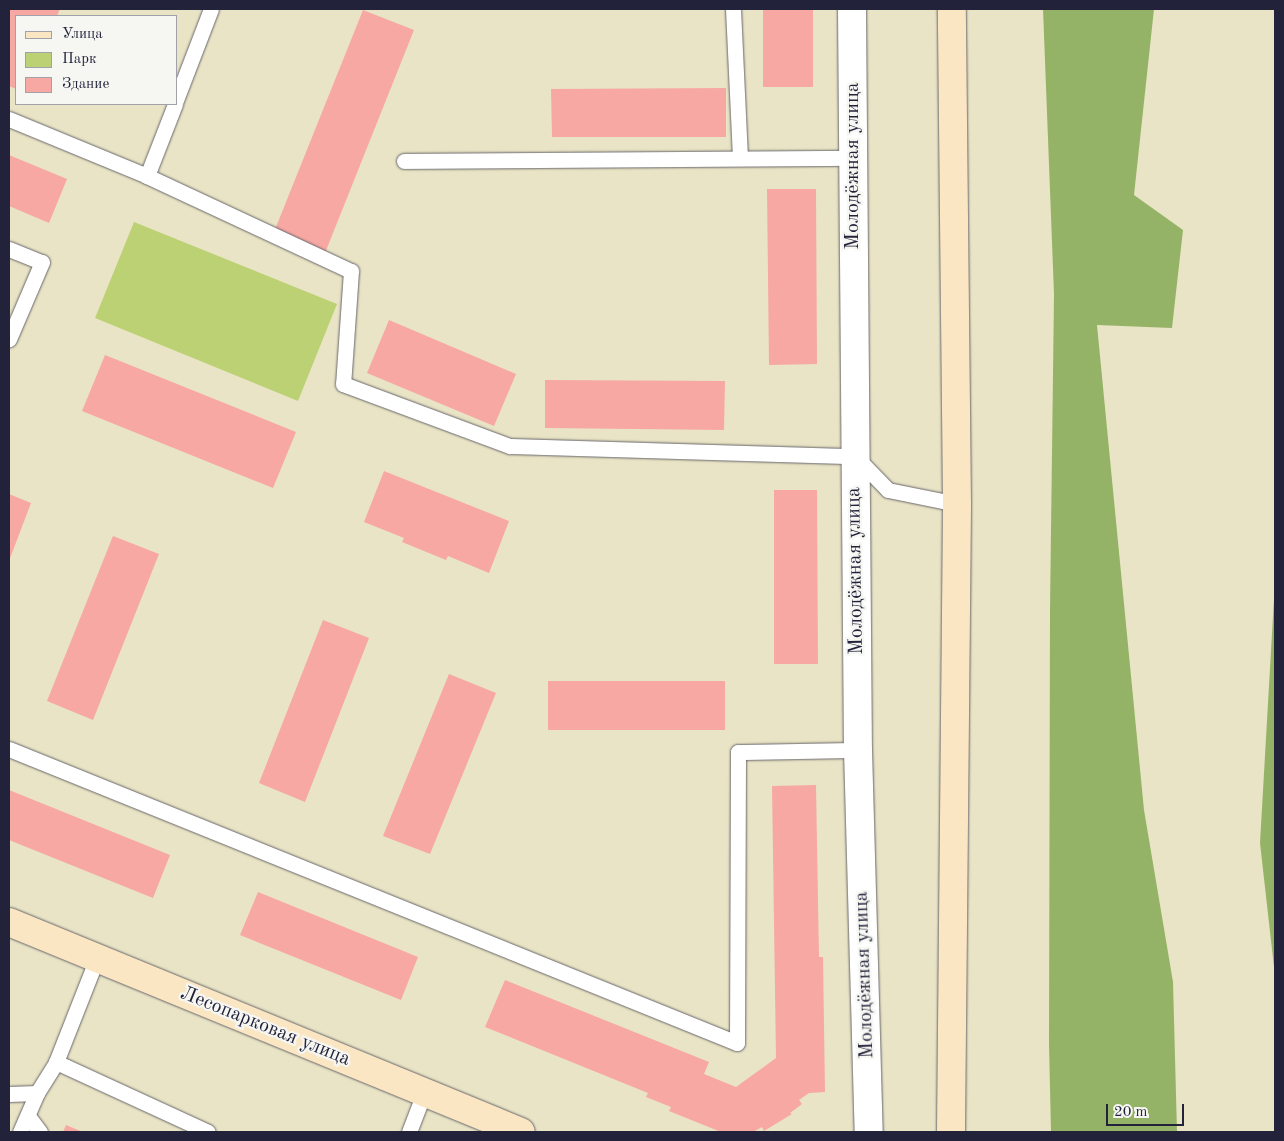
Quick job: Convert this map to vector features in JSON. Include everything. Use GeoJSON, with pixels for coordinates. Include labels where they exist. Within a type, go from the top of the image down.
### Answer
{"type":"FeatureCollection","features":[{"type":"Feature","properties":{"kind":"street","name":"Молодёжная улица"},"geometry":{"type":"LineString","coordinates":[[852,9],[858,750],[869,1132]]}},
{"type":"Feature","properties":{"kind":"street"},"geometry":{"type":"LineString","coordinates":[[951,1132],[957,504],[952,9]]}},
{"type":"Feature","properties":{"kind":"street","name":"Лесопарковая улица"},"geometry":{"type":"LineString","coordinates":[[9,922],[521,1132]]}},
{"type":"Feature","properties":{"kind":"lane"},"geometry":{"type":"LineString","coordinates":[[178,95],[211,9]]}},
{"type":"Feature","properties":{"kind":"lane"},"geometry":{"type":"LineString","coordinates":[[733,9],[740,158]]}},
{"type":"Feature","properties":{"kind":"lane"},"geometry":{"type":"LineString","coordinates":[[147,176],[175,105]]}},
{"type":"Feature","properties":{"kind":"lane"},"geometry":{"type":"LineString","coordinates":[[9,119],[147,176],[351,271],[343,384],[510,446],[855,456],[888,490],[957,504]]}},
{"type":"Feature","properties":{"kind":"lane"},"geometry":{"type":"LineString","coordinates":[[404,160],[853,158]]}},
{"type":"Feature","properties":{"kind":"lane"},"geometry":{"type":"LineString","coordinates":[[9,249],[42,262],[9,339]]}},
{"type":"Feature","properties":{"kind":"lane"},"geometry":{"type":"LineString","coordinates":[[9,749],[737,1043],[738,752],[858,750]]}},
{"type":"Feature","properties":{"kind":"lane"},"geometry":{"type":"LineString","coordinates":[[20,1132],[37,1093],[56,1062],[97,958]]}},
{"type":"Feature","properties":{"kind":"lane"},"geometry":{"type":"LineString","coordinates":[[56,1062],[208,1132]]}},
{"type":"Feature","properties":{"kind":"lane"},"geometry":{"type":"LineString","coordinates":[[9,1094],[37,1093]]}},
{"type":"Feature","properties":{"kind":"lane"},"geometry":{"type":"LineString","coordinates":[[409,1132],[424,1093]]}},
{"type":"Feature","properties":{"kind":"lane"},"geometry":{"type":"LineString","coordinates":[[28,1116],[40,1132]]}},
{"type":"Feature","properties":{"kind":"green space"},"geometry":{"type":"Polygon","coordinates":[[[1043,9],[1154,9],[1134,195],[1183,230],[1172,328],[1097,325],[1144,810],[1173,982],[1177,1132],[1051,1132],[1049,1044],[1050,610],[1054,294],[1043,9]]]}},
{"type":"Feature","properties":{"kind":"green space"},"geometry":{"type":"Polygon","coordinates":[[[134,222],[337,304],[298,401],[95,318],[134,222]]]}},
{"type":"Feature","properties":{"kind":"green space"},"geometry":{"type":"Polygon","coordinates":[[[1275,581],[1275,976],[1260,843],[1275,581]]]}},
{"type":"Feature","properties":{"kind":"building"},"geometry":{"type":"Polygon","coordinates":[[[9,9],[60,9],[57,15],[15,15],[15,89],[9,86],[9,9]]]}},
{"type":"Feature","properties":{"kind":"building"},"geometry":{"type":"Polygon","coordinates":[[[763,9],[813,9],[813,87],[763,87],[763,9]]]}},
{"type":"Feature","properties":{"kind":"building"},"geometry":{"type":"Polygon","coordinates":[[[363,10],[414,30],[325,253],[274,232],[363,10]]]}},
{"type":"Feature","properties":{"kind":"building"},"geometry":{"type":"Polygon","coordinates":[[[726,88],[726,137],[552,137],[551,89],[726,88]]]}},
{"type":"Feature","properties":{"kind":"building"},"geometry":{"type":"Polygon","coordinates":[[[9,155],[67,179],[49,223],[9,206],[9,155]]]}},
{"type":"Feature","properties":{"kind":"building"},"geometry":{"type":"Polygon","coordinates":[[[767,189],[816,189],[817,364],[769,365],[767,189]]]}},
{"type":"Feature","properties":{"kind":"building"},"geometry":{"type":"Polygon","coordinates":[[[389,320],[516,374],[494,426],[367,373],[389,320]]]}},
{"type":"Feature","properties":{"kind":"building"},"geometry":{"type":"Polygon","coordinates":[[[105,355],[296,432],[273,488],[82,411],[105,355]]]}},
{"type":"Feature","properties":{"kind":"building"},"geometry":{"type":"Polygon","coordinates":[[[545,380],[725,381],[724,430],[545,428],[545,380]]]}},
{"type":"Feature","properties":{"kind":"building"},"geometry":{"type":"Polygon","coordinates":[[[384,471],[509,521],[489,573],[448,556],[446,560],[402,542],[404,538],[364,522],[384,471]]]}},
{"type":"Feature","properties":{"kind":"building"},"geometry":{"type":"Polygon","coordinates":[[[774,490],[817,490],[818,664],[774,664],[774,490]]]}},
{"type":"Feature","properties":{"kind":"building"},"geometry":{"type":"Polygon","coordinates":[[[9,494],[31,503],[9,561],[9,494]]]}},
{"type":"Feature","properties":{"kind":"building"},"geometry":{"type":"Polygon","coordinates":[[[113,536],[159,554],[93,720],[47,701],[113,536]]]}},
{"type":"Feature","properties":{"kind":"building"},"geometry":{"type":"Polygon","coordinates":[[[323,620],[369,638],[305,802],[259,783],[323,620]]]}},
{"type":"Feature","properties":{"kind":"building"},"geometry":{"type":"Polygon","coordinates":[[[449,674],[496,693],[430,854],[383,836],[449,674]]]}},
{"type":"Feature","properties":{"kind":"building"},"geometry":{"type":"Polygon","coordinates":[[[548,681],[725,681],[725,730],[548,730],[548,681]]]}},
{"type":"Feature","properties":{"kind":"building"},"geometry":{"type":"Polygon","coordinates":[[[816,785],[819,957],[823,957],[825,1092],[809,1093],[799,1100],[802,1104],[790,1113],[792,1114],[764,1131],[762,1127],[753,1132],[721,1132],[669,1111],[671,1107],[646,1097],[648,1093],[485,1027],[505,980],[709,1062],[704,1074],[736,1087],[776,1058],[772,786],[816,785]]]}},
{"type":"Feature","properties":{"kind":"building"},"geometry":{"type":"Polygon","coordinates":[[[9,790],[170,855],[153,898],[9,840],[9,790]]]}},
{"type":"Feature","properties":{"kind":"building"},"geometry":{"type":"Polygon","coordinates":[[[258,892],[418,957],[401,1000],[240,935],[258,892]]]}},
{"type":"Feature","properties":{"kind":"building"},"geometry":{"type":"Polygon","coordinates":[[[66,1125],[83,1132],[63,1132],[66,1125]]]}}]}
